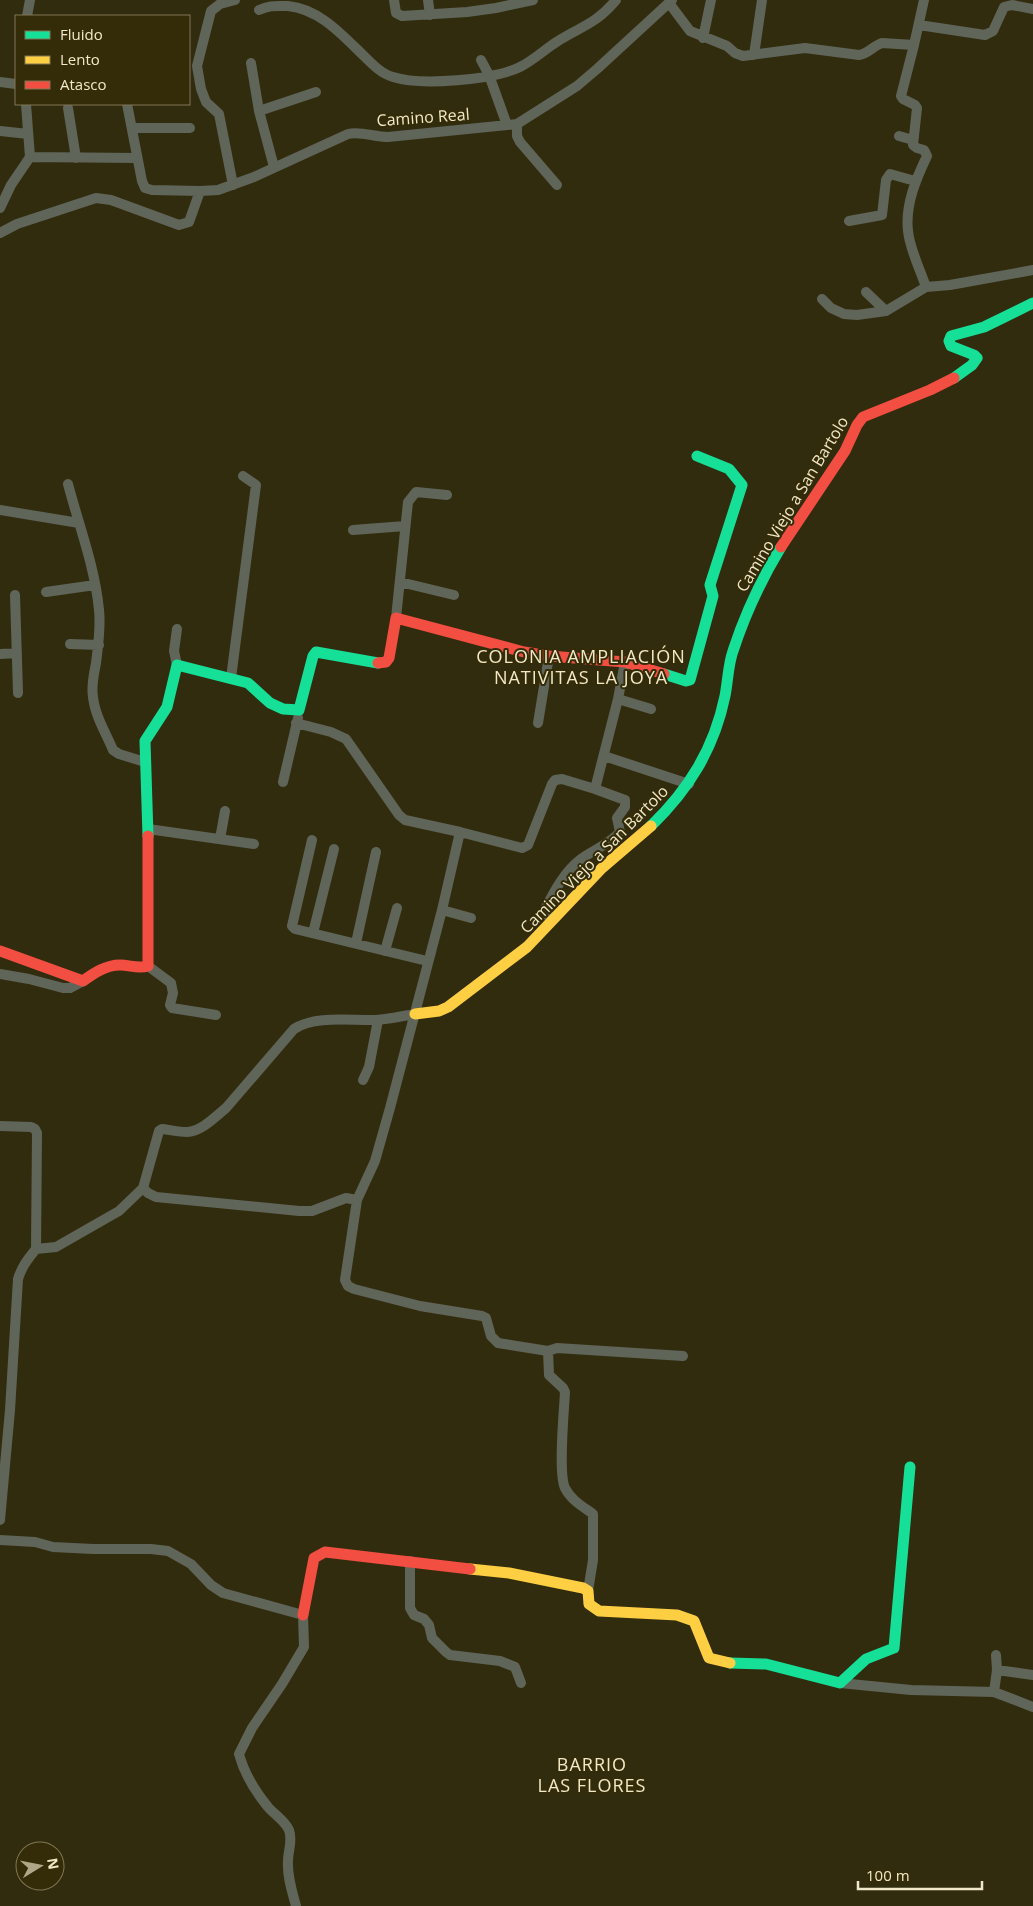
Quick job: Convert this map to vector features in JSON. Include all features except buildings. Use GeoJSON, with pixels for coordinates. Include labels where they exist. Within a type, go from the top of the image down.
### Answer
{"type":"FeatureCollection","features":[{"type":"Feature","properties":{"kind":"street"},"geometry":{"type":"LineString","coordinates":[[27,15],[30,0]]}},
{"type":"Feature","properties":{"kind":"street"},"geometry":{"type":"LineString","coordinates":[[233,185],[219,114],[206,102],[201,89],[197,66],[211,11],[220,4],[235,0]]}},
{"type":"Feature","properties":{"kind":"street"},"geometry":{"type":"LineString","coordinates":[[394,0],[396,13],[402,16],[496,8],[533,0]]}},
{"type":"Feature","properties":{"kind":"street"},"geometry":{"type":"LineString","coordinates":[[428,0],[430,15]]}},
{"type":"Feature","properties":{"kind":"street"},"geometry":{"type":"LineString","coordinates":[[259,10],[270,5],[302,8],[322,18],[378,69],[392,77],[429,81],[489,75],[519,68],[530,62],[558,40],[598,19],[616,0]]}},
{"type":"Feature","properties":{"kind":"street"},"geometry":{"type":"LineString","coordinates":[[704,38],[711,0]]}},
{"type":"Feature","properties":{"kind":"street"},"geometry":{"type":"LineString","coordinates":[[754,55],[762,0]]}},
{"type":"Feature","properties":{"kind":"street"},"geometry":{"type":"LineString","coordinates":[[924,0],[901,96],[917,108],[913,145],[924,150],[927,156],[915,182],[908,215],[908,231],[926,287]]}},
{"type":"Feature","properties":{"kind":"street"},"geometry":{"type":"LineString","coordinates":[[671,2],[690,31],[727,46],[735,53],[743,56],[805,48],[859,55],[865,54],[877,44],[882,43],[914,45]]}},
{"type":"Feature","properties":{"kind":"street","name":"Camino Real"},"geometry":{"type":"LineString","coordinates":[[137,158],[145,188],[152,190],[218,190],[348,134],[357,132],[388,137],[512,124],[577,86],[671,2]]}},
{"type":"Feature","properties":{"kind":"street"},"geometry":{"type":"LineString","coordinates":[[919,25],[986,36],[993,31],[1004,7],[1027,5]]}},
{"type":"Feature","properties":{"kind":"street"},"geometry":{"type":"LineString","coordinates":[[481,60],[520,142],[557,185]]}},
{"type":"Feature","properties":{"kind":"street"},"geometry":{"type":"LineString","coordinates":[[251,63],[259,111],[274,167]]}},
{"type":"Feature","properties":{"kind":"street"},"geometry":{"type":"LineString","coordinates":[[0,82],[15,84]]}},
{"type":"Feature","properties":{"kind":"street"},"geometry":{"type":"LineString","coordinates":[[259,111],[316,92]]}},
{"type":"Feature","properties":{"kind":"street"},"geometry":{"type":"LineString","coordinates":[[0,208],[11,185],[30,157],[26,105]]}},
{"type":"Feature","properties":{"kind":"street"},"geometry":{"type":"LineString","coordinates":[[30,157],[137,158],[127,105]]}},
{"type":"Feature","properties":{"kind":"street"},"geometry":{"type":"LineString","coordinates":[[68,108],[76,158]]}},
{"type":"Feature","properties":{"kind":"street"},"geometry":{"type":"LineString","coordinates":[[132,128],[190,128]]}},
{"type":"Feature","properties":{"kind":"street"},"geometry":{"type":"LineString","coordinates":[[0,132],[28,134]]}},
{"type":"Feature","properties":{"kind":"street"},"geometry":{"type":"LineString","coordinates":[[899,136],[913,140]]}},
{"type":"Feature","properties":{"kind":"street"},"geometry":{"type":"LineString","coordinates":[[849,221],[882,215],[886,180],[890,174],[915,182]]}},
{"type":"Feature","properties":{"kind":"street"},"geometry":{"type":"LineString","coordinates":[[0,233],[17,224],[96,198],[111,200],[179,225],[186,224],[189,222],[200,191]]}},
{"type":"Feature","properties":{"kind":"street"},"geometry":{"type":"LineString","coordinates":[[822,299],[831,308],[844,314],[857,315],[886,311],[926,287],[1033,270]]}},
{"type":"Feature","properties":{"kind":"street"},"geometry":{"type":"LineString","coordinates":[[866,292],[886,311]]}},
{"type":"Feature","properties":{"kind":"street","name":"Camino Viejo a San Bartolo"},"geometry":{"type":"LineString","coordinates":[[143,1188],[159,1131],[162,1129],[189,1133],[215,1117],[226,1108],[294,1028],[301,1024],[312,1022],[378,1020],[439,1011],[457,1001],[517,953],[534,942],[602,868],[638,839],[671,807],[689,784],[711,740],[725,697],[732,653],[752,599],[765,573],[797,521],[845,451],[857,425],[863,417],[935,388],[974,366],[977,358],[951,346],[951,336],[984,327],[1033,303]]}},
{"type":"Feature","properties":{"kind":"street"},"geometry":{"type":"LineString","coordinates":[[396,618],[463,637],[549,656],[625,662],[686,681],[690,680],[713,596],[710,585],[742,484],[738,476],[729,468],[697,456]]}},
{"type":"Feature","properties":{"kind":"street"},"geometry":{"type":"LineString","coordinates":[[231,678],[256,484],[243,476]]}},
{"type":"Feature","properties":{"kind":"street"},"geometry":{"type":"LineString","coordinates":[[68,484],[79,523],[86,539],[100,610],[99,644],[92,696],[96,713],[114,750],[119,754],[145,762]]}},
{"type":"Feature","properties":{"kind":"street"},"geometry":{"type":"LineString","coordinates":[[282,782],[313,656],[316,652],[381,664],[386,662],[396,618],[408,502],[416,492],[447,495]]}},
{"type":"Feature","properties":{"kind":"street"},"geometry":{"type":"LineString","coordinates":[[0,510],[79,523]]}},
{"type":"Feature","properties":{"kind":"street"},"geometry":{"type":"LineString","coordinates":[[353,530],[405,526]]}},
{"type":"Feature","properties":{"kind":"street"},"geometry":{"type":"LineString","coordinates":[[400,582],[454,595]]}},
{"type":"Feature","properties":{"kind":"street"},"geometry":{"type":"LineString","coordinates":[[46,592],[95,585]]}},
{"type":"Feature","properties":{"kind":"street"},"geometry":{"type":"LineString","coordinates":[[15,595],[18,693]]}},
{"type":"Feature","properties":{"kind":"street"},"geometry":{"type":"LineString","coordinates":[[148,966],[148,829],[145,742],[147,734],[164,714],[167,707],[177,665],[174,651],[177,630]]}},
{"type":"Feature","properties":{"kind":"street"},"geometry":{"type":"LineString","coordinates":[[70,644],[99,644]]}},
{"type":"Feature","properties":{"kind":"street"},"geometry":{"type":"LineString","coordinates":[[0,654],[18,653]]}},
{"type":"Feature","properties":{"kind":"street"},"geometry":{"type":"LineString","coordinates":[[538,723],[549,656]]}},
{"type":"Feature","properties":{"kind":"street"},"geometry":{"type":"LineString","coordinates":[[595,789],[618,699],[625,662]]}},
{"type":"Feature","properties":{"kind":"street"},"geometry":{"type":"LineString","coordinates":[[177,665],[231,678],[253,686],[261,696],[283,709],[300,710]]}},
{"type":"Feature","properties":{"kind":"street"},"geometry":{"type":"LineString","coordinates":[[618,699],[651,709]]}},
{"type":"Feature","properties":{"kind":"street"},"geometry":{"type":"LineString","coordinates":[[296,723],[331,732],[346,739],[405,820],[522,848],[528,845],[552,784],[556,780],[562,779],[626,800],[625,807],[617,818],[620,832],[579,861],[567,874],[546,907],[545,910],[551,922]]}},
{"type":"Feature","properties":{"kind":"street"},"geometry":{"type":"LineString","coordinates":[[604,756],[689,784]]}},
{"type":"Feature","properties":{"kind":"street"},"geometry":{"type":"LineString","coordinates":[[220,839],[225,810]]}},
{"type":"Feature","properties":{"kind":"street"},"geometry":{"type":"LineString","coordinates":[[148,829],[254,844]]}},
{"type":"Feature","properties":{"kind":"street"},"geometry":{"type":"LineString","coordinates":[[460,832],[442,910],[375,1160],[357,1200],[345,1280],[348,1286],[354,1290],[420,1306],[482,1316],[486,1318],[491,1336],[498,1343],[548,1351],[557,1348],[683,1356]]}},
{"type":"Feature","properties":{"kind":"street"},"geometry":{"type":"LineString","coordinates":[[312,840],[292,926],[295,929],[427,961]]}},
{"type":"Feature","properties":{"kind":"street"},"geometry":{"type":"LineString","coordinates":[[313,933],[334,849]]}},
{"type":"Feature","properties":{"kind":"street"},"geometry":{"type":"LineString","coordinates":[[356,943],[376,852]]}},
{"type":"Feature","properties":{"kind":"street"},"geometry":{"type":"LineString","coordinates":[[385,951],[397,908]]}},
{"type":"Feature","properties":{"kind":"street"},"geometry":{"type":"LineString","coordinates":[[442,910],[471,918]]}},
{"type":"Feature","properties":{"kind":"street"},"geometry":{"type":"LineString","coordinates":[[0,951],[83,981]]}},
{"type":"Feature","properties":{"kind":"street"},"geometry":{"type":"LineString","coordinates":[[0,974],[29,978],[63,988],[70,988],[109,966],[121,965],[142,968],[148,966]]}},
{"type":"Feature","properties":{"kind":"street"},"geometry":{"type":"LineString","coordinates":[[148,966],[171,983],[173,987],[170,1005],[172,1008],[216,1015]]}},
{"type":"Feature","properties":{"kind":"street"},"geometry":{"type":"LineString","coordinates":[[363,1080],[369,1067],[378,1020]]}},
{"type":"Feature","properties":{"kind":"street"},"geometry":{"type":"LineString","coordinates":[[0,1126],[31,1127],[36,1129],[37,1132],[36,1249],[21,1268],[18,1279],[10,1410],[0,1520]]}},
{"type":"Feature","properties":{"kind":"street"},"geometry":{"type":"LineString","coordinates":[[36,1249],[56,1247],[93,1226],[119,1211],[143,1188],[156,1197],[298,1211],[312,1211],[346,1198],[357,1200]]}},
{"type":"Feature","properties":{"kind":"street"},"geometry":{"type":"LineString","coordinates":[[548,1351],[549,1376],[565,1392],[562,1468],[564,1486],[574,1501],[593,1514],[593,1560],[587,1602],[590,1607],[599,1611],[677,1615],[694,1621],[709,1658],[732,1664],[766,1664],[840,1684],[911,1690],[994,1692],[1033,1707]]}},
{"type":"Feature","properties":{"kind":"street"},"geometry":{"type":"LineString","coordinates":[[840,1684],[866,1659],[894,1648],[910,1467]]}},
{"type":"Feature","properties":{"kind":"street"},"geometry":{"type":"LineString","coordinates":[[0,1540],[35,1542],[53,1547],[168,1551],[190,1564],[211,1585],[223,1592],[302,1615]]}},
{"type":"Feature","properties":{"kind":"street"},"geometry":{"type":"LineString","coordinates":[[296,1906],[289,1880],[290,1833],[286,1826],[268,1808],[255,1789],[244,1770],[238,1754],[252,1728],[304,1647],[302,1615],[314,1558],[326,1552],[509,1573],[575,1586],[588,1591]]}},
{"type":"Feature","properties":{"kind":"street"},"geometry":{"type":"LineString","coordinates":[[410,1562],[410,1608],[414,1615],[424,1618],[429,1625],[432,1638],[450,1654],[482,1657],[515,1666],[521,1683]]}},
{"type":"Feature","properties":{"kind":"street"},"geometry":{"type":"LineString","coordinates":[[994,1692],[997,1670],[996,1655]]}},
{"type":"Feature","properties":{"kind":"street"},"geometry":{"type":"LineString","coordinates":[[997,1670],[1033,1675]]}},
{"type":"Feature","properties":{"kind":"traffic: fast"},"geometry":{"type":"LineString","coordinates":[[954,378],[972,365],[977,358],[951,346],[949,341],[951,336],[984,327],[1033,303]]}},
{"type":"Feature","properties":{"kind":"traffic: fast"},"geometry":{"type":"LineString","coordinates":[[664,674],[686,681],[690,680],[713,596],[710,585],[742,485],[729,469],[697,456]]}},
{"type":"Feature","properties":{"kind":"traffic: fast"},"geometry":{"type":"LineString","coordinates":[[651,826],[677,798],[707,751],[720,715],[730,662],[738,637],[754,597],[781,547]]}},
{"type":"Feature","properties":{"kind":"traffic: fast"},"geometry":{"type":"LineString","coordinates":[[148,836],[145,741],[167,707],[177,665],[248,683],[270,703],[283,709],[299,710],[313,656],[316,652],[378,663]]}},
{"type":"Feature","properties":{"kind":"traffic: fast"},"geometry":{"type":"LineString","coordinates":[[730,1663],[766,1664],[840,1683],[866,1659],[894,1648],[910,1467]]}},
{"type":"Feature","properties":{"kind":"traffic: slow"},"geometry":{"type":"LineString","coordinates":[[415,1014],[439,1011],[448,1007],[527,947],[602,868],[651,826]]}},
{"type":"Feature","properties":{"kind":"traffic: slow"},"geometry":{"type":"LineString","coordinates":[[470,1569],[509,1573],[583,1588],[588,1591],[589,1604],[599,1611],[677,1615],[694,1621],[709,1658],[730,1663]]}},
{"type":"Feature","properties":{"kind":"traffic: jam"},"geometry":{"type":"LineString","coordinates":[[781,547],[845,451],[857,425],[863,417],[930,390],[954,378]]}},
{"type":"Feature","properties":{"kind":"traffic: jam"},"geometry":{"type":"LineString","coordinates":[[378,663],[386,662],[389,658],[396,618],[524,652],[549,656],[625,662],[664,674]]}},
{"type":"Feature","properties":{"kind":"traffic: jam"},"geometry":{"type":"LineString","coordinates":[[0,951],[83,981],[96,972],[110,966],[148,966],[148,836]]}},
{"type":"Feature","properties":{"kind":"traffic: jam"},"geometry":{"type":"LineString","coordinates":[[303,1615],[314,1558],[325,1552],[470,1569]]}},
{"type":"Feature","properties":{"kind":"district","name":"COLONIA AMPLIACIÓN NATIVITAS LA JOYA"},"geometry":{"type":"Point","coordinates":[581,668]}},
{"type":"Feature","properties":{"kind":"district","name":"BARRIO LAS FLORES"},"geometry":{"type":"Point","coordinates":[592,1775]}}]}
